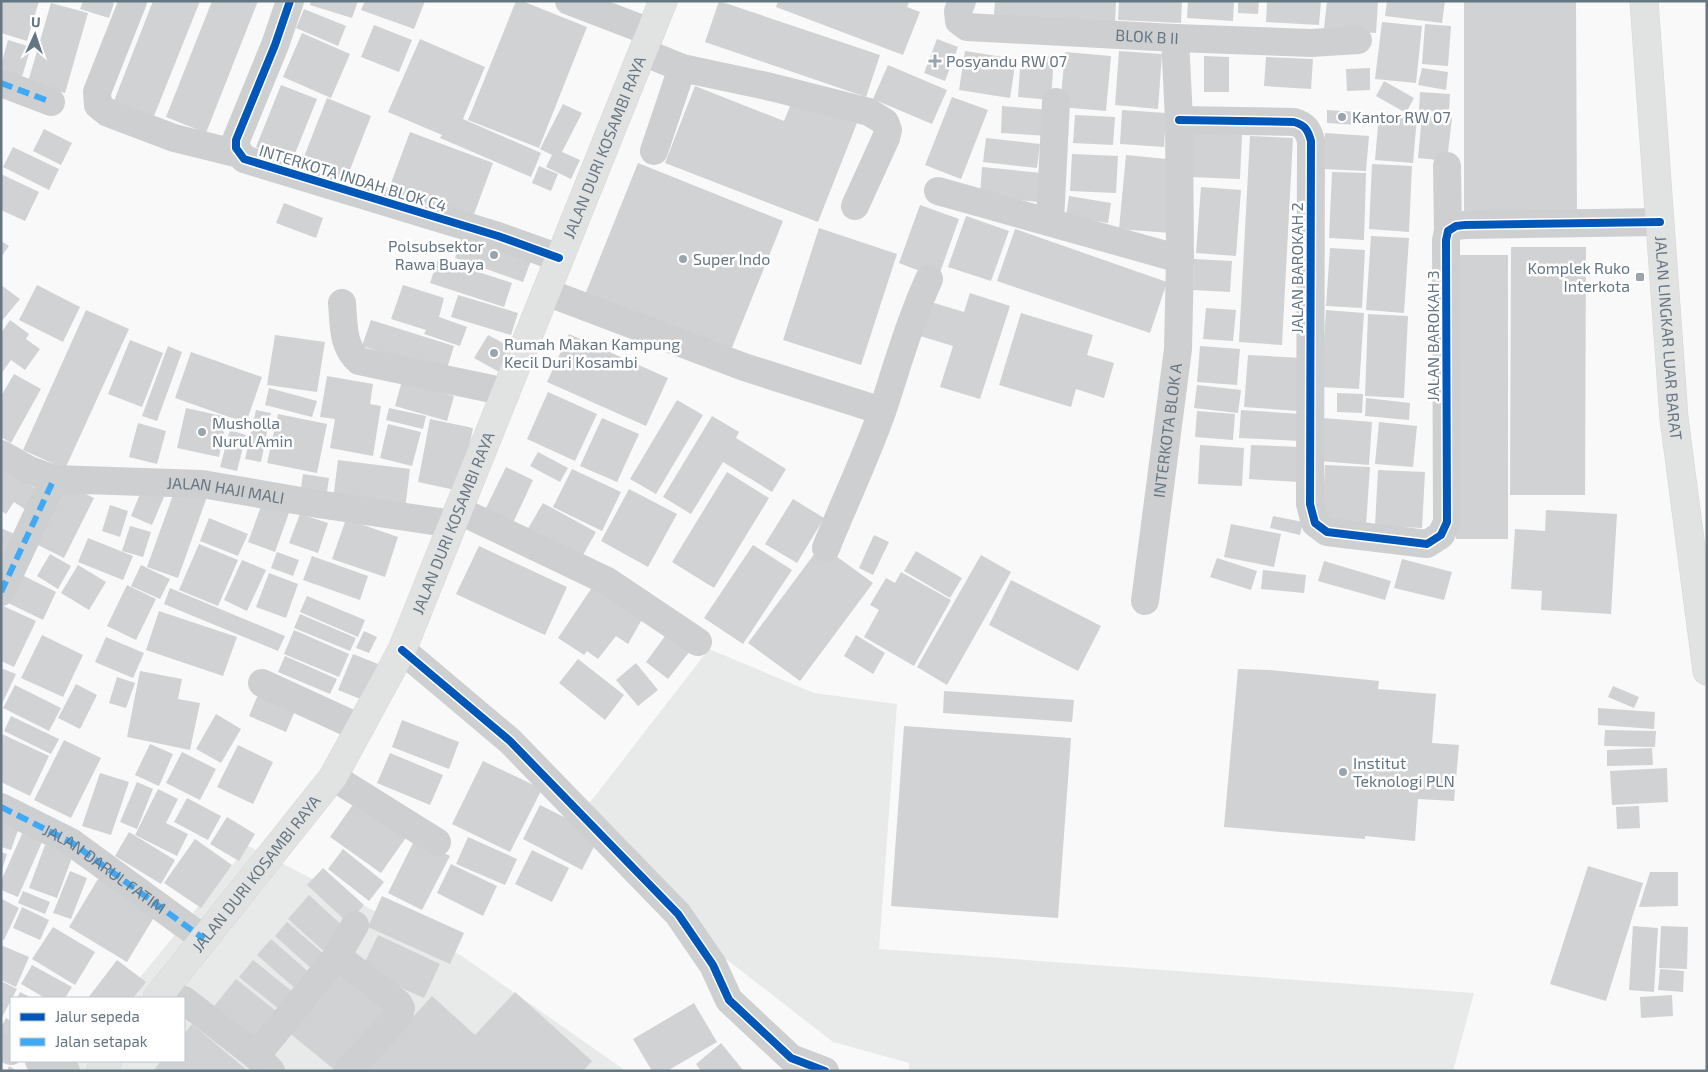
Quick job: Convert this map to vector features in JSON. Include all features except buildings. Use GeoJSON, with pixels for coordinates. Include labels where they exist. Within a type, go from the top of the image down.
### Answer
{"type":"FeatureCollection","features":[{"type":"Feature","properties":{"kind":"main road","name":"JALAN DURI KOSAMBI RAYA"},"geometry":{"type":"LineString","coordinates":[[173,996],[204,939],[333,777],[402,650],[663,1]]}},
{"type":"Feature","properties":{"kind":"main road","name":"JALAN LINGKAR LUAR BARAT"},"geometry":{"type":"LineString","coordinates":[[1644,1],[1674,418],[1707,671]]}},
{"type":"Feature","properties":{"kind":"street"},"geometry":{"type":"LineString","coordinates":[[133,1],[97,92],[98,106],[108,113],[174,138],[239,154]]}},
{"type":"Feature","properties":{"kind":"street","name":"INTERKOTA INDAH BLOK C4"},"geometry":{"type":"LineString","coordinates":[[290,1],[275,45],[236,140],[236,148],[244,159],[498,236],[560,258]]}},
{"type":"Feature","properties":{"kind":"street"},"geometry":{"type":"LineString","coordinates":[[569,1],[647,42],[682,68],[771,87],[869,112],[885,122],[888,130],[886,138],[855,206]]}},
{"type":"Feature","properties":{"kind":"street","name":"BLOK B II"},"geometry":{"type":"LineString","coordinates":[[962,1],[958,11],[959,21],[967,27],[1311,43],[1358,40]]}},
{"type":"Feature","properties":{"kind":"street","name":"INTERKOTA BLOK A"},"geometry":{"type":"LineString","coordinates":[[1145,601],[1178,349],[1180,259],[1179,120],[1174,38]]}},
{"type":"Feature","properties":{"kind":"street"},"geometry":{"type":"LineString","coordinates":[[654,151],[682,68]]}},
{"type":"Feature","properties":{"kind":"street"},"geometry":{"type":"LineString","coordinates":[[1,83],[51,102]]}},
{"type":"Feature","properties":{"kind":"street"},"geometry":{"type":"LineString","coordinates":[[1050,222],[1056,102]]}},
{"type":"Feature","properties":{"kind":"street","name":"JALAN BAROKAH 2"},"geometry":{"type":"LineString","coordinates":[[1179,120],[1294,122],[1304,125],[1308,131],[1311,141],[1310,504],[1315,523],[1327,532]]}},
{"type":"Feature","properties":{"kind":"street","name":"JALAN BAROKAH 3"},"geometry":{"type":"LineString","coordinates":[[1327,532],[1427,544],[1441,535],[1447,522],[1447,166]]}},
{"type":"Feature","properties":{"kind":"street"},"geometry":{"type":"LineString","coordinates":[[938,191],[1180,259]]}},
{"type":"Feature","properties":{"kind":"street"},"geometry":{"type":"LineString","coordinates":[[1448,231],[1456,226],[1465,225],[1660,222]]}},
{"type":"Feature","properties":{"kind":"street"},"geometry":{"type":"LineString","coordinates":[[826,548],[882,411],[904,342],[929,279]]}},
{"type":"Feature","properties":{"kind":"street"},"geometry":{"type":"LineString","coordinates":[[546,292],[744,366],[882,411]]}},
{"type":"Feature","properties":{"kind":"street"},"geometry":{"type":"LineString","coordinates":[[342,303],[347,344],[351,354],[359,361],[506,392]]}},
{"type":"Feature","properties":{"kind":"street","name":"JALAN HAJI MALI"},"geometry":{"type":"LineString","coordinates":[[1,454],[28,470],[54,479],[202,484],[318,504],[456,517],[607,580],[698,642]]}},
{"type":"Feature","properties":{"kind":"street"},"geometry":{"type":"LineString","coordinates":[[1,592],[54,479]]}},
{"type":"Feature","properties":{"kind":"street"},"geometry":{"type":"LineString","coordinates":[[402,650],[510,741],[678,914],[713,965],[729,1000],[788,1064],[825,1071]]}},
{"type":"Feature","properties":{"kind":"street"},"geometry":{"type":"LineString","coordinates":[[262,683],[360,728]]}},
{"type":"Feature","properties":{"kind":"street"},"geometry":{"type":"LineString","coordinates":[[333,777],[437,842]]}},
{"type":"Feature","properties":{"kind":"street","name":"JALAN DARUL FATIM"},"geometry":{"type":"LineString","coordinates":[[1,807],[71,842],[204,939]]}},
{"type":"Feature","properties":{"kind":"street"},"geometry":{"type":"LineString","coordinates":[[185,1005],[263,1064],[337,956],[355,925]]}},
{"type":"Feature","properties":{"kind":"street"},"geometry":{"type":"LineString","coordinates":[[337,956],[398,1003],[401,1008],[399,1015],[348,1071]]}},
{"type":"Feature","properties":{"kind":"street"},"geometry":{"type":"LineString","coordinates":[[42,1062],[66,1071]]}},
{"type":"Feature","properties":{"kind":"shaded area"},"geometry":{"type":"Polygon","coordinates":[[[709,649],[814,693],[897,704],[879,949],[1474,993],[1453,1071],[909,1071],[909,1063],[833,1042],[627,882],[588,805],[709,649]]]}},
{"type":"Feature","properties":{"kind":"shaded area"},"geometry":{"type":"Polygon","coordinates":[[[248,846],[462,956],[626,1071],[63,1071],[70,1062],[185,1062],[185,997],[124,997],[248,846]]]}},
{"type":"Feature","properties":{"kind":"marked path"},"geometry":{"type":"LineString","coordinates":[[1,83],[51,102]]}},
{"type":"Feature","properties":{"kind":"marked path"},"geometry":{"type":"LineString","coordinates":[[1,592],[54,479]]}},
{"type":"Feature","properties":{"kind":"marked path"},"geometry":{"type":"LineString","coordinates":[[1,807],[71,842],[204,939]]}},
{"type":"Feature","properties":{"kind":"cycle path"},"geometry":{"type":"LineString","coordinates":[[290,1],[275,45],[236,140],[236,148],[244,159],[498,236],[559,258]]}},
{"type":"Feature","properties":{"kind":"cycle path"},"geometry":{"type":"LineString","coordinates":[[1179,120],[1294,122],[1303,126],[1310,137],[1310,504],[1315,523],[1327,532],[1427,544],[1441,535],[1447,522],[1446,240],[1448,231],[1456,226],[1465,225],[1660,222]]}},
{"type":"Feature","properties":{"kind":"cycle path"},"geometry":{"type":"LineString","coordinates":[[402,650],[510,741],[678,914],[713,965],[729,1000],[791,1058],[825,1071]]}},
{"type":"Feature","properties":{"kind":"place","name":"Posyandu RW 07"},"geometry":{"type":"Point","coordinates":[935,61]}},
{"type":"Feature","properties":{"kind":"place","name":"Kantor RW 07"},"geometry":{"type":"Point","coordinates":[1342,117]}},
{"type":"Feature","properties":{"kind":"place","name":"Polsubsektor Rawa Buaya"},"geometry":{"type":"Point","coordinates":[494,255]}},
{"type":"Feature","properties":{"kind":"place","name":"Super Indo"},"geometry":{"type":"Point","coordinates":[683,259]}},
{"type":"Feature","properties":{"kind":"place","name":"Komplek Ruko Interkota"},"geometry":{"type":"Point","coordinates":[1640,277]}},
{"type":"Feature","properties":{"kind":"place","name":"Rumah Makan Kampung Kecil Duri Kosambi"},"geometry":{"type":"Point","coordinates":[494,353]}},
{"type":"Feature","properties":{"kind":"place","name":"Musholla Nurul Amin"},"geometry":{"type":"Point","coordinates":[202,432]}},
{"type":"Feature","properties":{"kind":"place","name":"Institut Teknologi PLN"},"geometry":{"type":"Point","coordinates":[1343,772]}}]}
